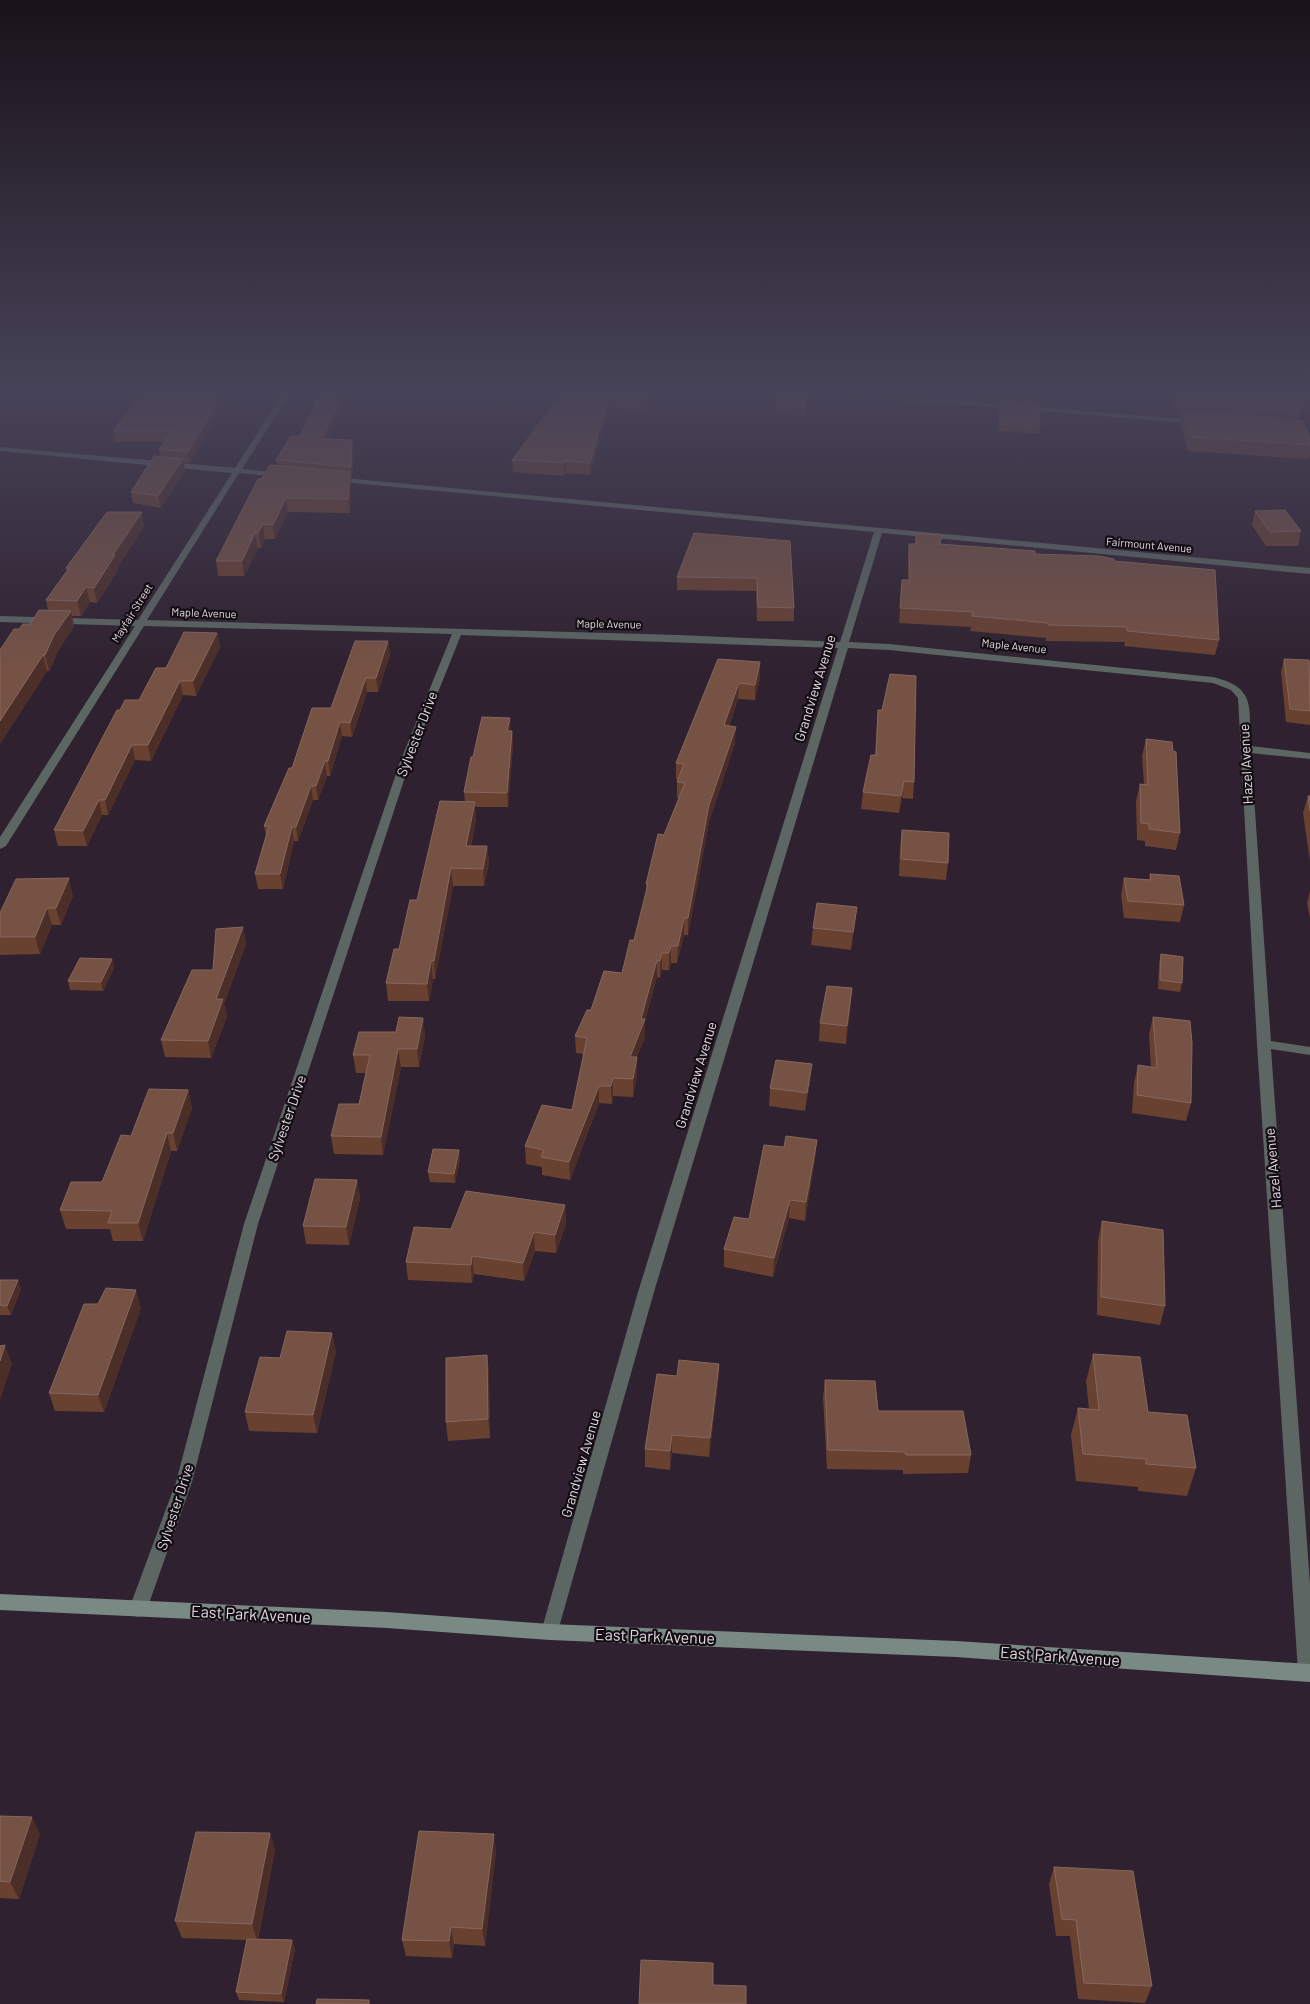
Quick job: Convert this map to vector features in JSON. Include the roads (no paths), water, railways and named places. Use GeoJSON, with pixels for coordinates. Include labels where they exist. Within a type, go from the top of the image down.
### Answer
{"type":"FeatureCollection","features":[{"type":"Feature","properties":{"kind":"main road","name":"East Park Avenue"},"geometry":{"type":"LineString","coordinates":[[0,1602],[387,1620],[550,1632],[956,1649],[1308,1673]]}},
{"type":"Feature","properties":{"kind":"street","name":"Mayfair Street"},"geometry":{"type":"LineString","coordinates":[[0,846],[226,487]]}},
{"type":"Feature","properties":{"kind":"street","name":"Fairmount Avenue"},"geometry":{"type":"LineString","coordinates":[[407,487],[1310,571]]}},
{"type":"Feature","properties":{"kind":"street","name":"Grandview Avenue"},"geometry":{"type":"LineString","coordinates":[[550,1632],[646,1292],[879,530]]}},
{"type":"Feature","properties":{"kind":"street","name":"Maple Avenue"},"geometry":{"type":"LineString","coordinates":[[0,619],[845,644],[1007,658],[1215,680]]}},
{"type":"Feature","properties":{"kind":"street","name":"Sylvester Drive"},"geometry":{"type":"LineString","coordinates":[[138,1609],[184,1482],[251,1224],[405,762],[457,632]]}},
{"type":"Feature","properties":{"kind":"street","name":"Hazel Avenue"},"geometry":{"type":"LineString","coordinates":[[1215,680],[1227,684],[1241,694],[1246,749],[1263,1044],[1280,1257],[1308,1673]]}},
{"type":"Feature","properties":{"kind":"street"},"geometry":{"type":"LineString","coordinates":[[1246,749],[1310,756]]}},
{"type":"Feature","properties":{"kind":"street"},"geometry":{"type":"LineString","coordinates":[[1263,1044],[1310,1051]]}}]}
